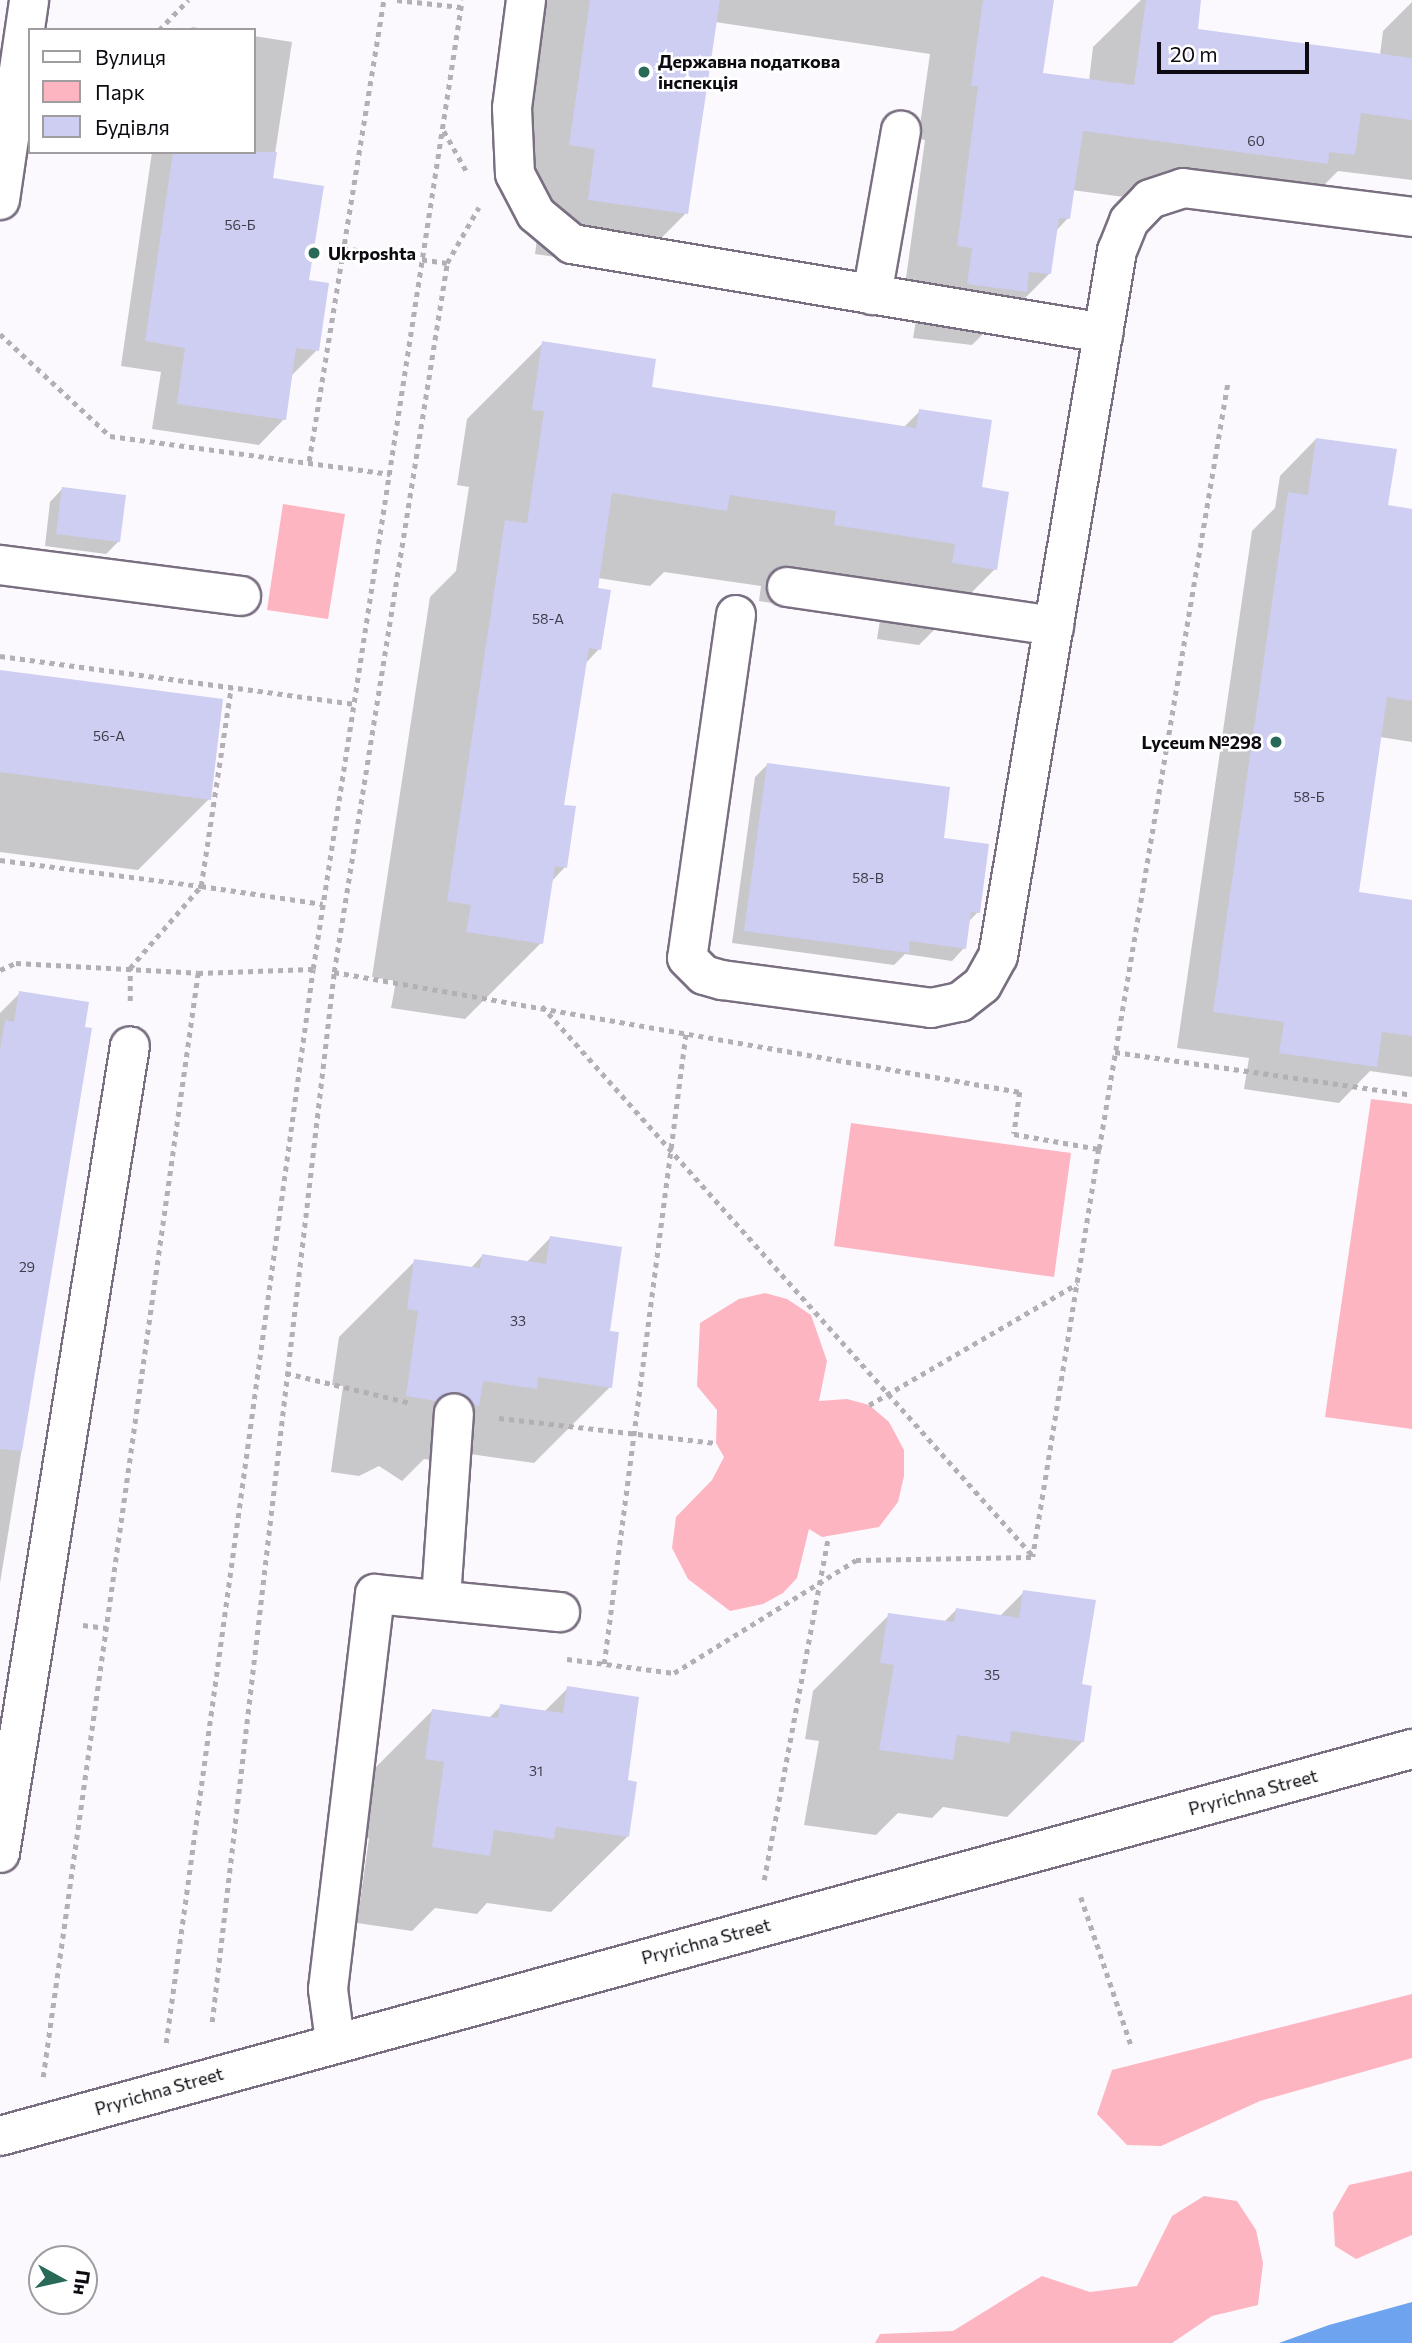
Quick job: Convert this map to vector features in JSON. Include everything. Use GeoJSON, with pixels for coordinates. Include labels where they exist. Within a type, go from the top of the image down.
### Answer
{"type":"FeatureCollection","features":[{"type":"Feature","properties":{"kind":"street"},"geometry":{"type":"LineString","coordinates":[[0,200],[29,0]]}},
{"type":"Feature","properties":{"kind":"street"},"geometry":{"type":"LineString","coordinates":[[526,0],[512,108],[515,174],[536,214],[572,244],[1104,333]]}},
{"type":"Feature","properties":{"kind":"street"},"geometry":{"type":"LineString","coordinates":[[872,295],[901,131]]}},
{"type":"Feature","properties":{"kind":"street"},"geometry":{"type":"LineString","coordinates":[[736,615],[687,958],[704,975],[722,980],[931,1008],[960,1002],[982,985],[998,956],[1117,251],[1129,221],[1150,199],[1183,188],[1412,217]]}},
{"type":"Feature","properties":{"kind":"street"},"geometry":{"type":"LineString","coordinates":[[0,565],[241,596]]}},
{"type":"Feature","properties":{"kind":"street"},"geometry":{"type":"LineString","coordinates":[[787,587],[1054,626]]}},
{"type":"Feature","properties":{"kind":"street"},"geometry":{"type":"LineString","coordinates":[[0,1853],[130,1046]]}},
{"type":"Feature","properties":{"kind":"street"},"geometry":{"type":"LineString","coordinates":[[441,1598],[454,1413]]}},
{"type":"Feature","properties":{"kind":"street"},"geometry":{"type":"LineString","coordinates":[[335,2041],[328,1989],[375,1594],[441,1598],[560,1612]]}},
{"type":"Feature","properties":{"kind":"street","name":"Pryrichna Street"},"geometry":{"type":"LineString","coordinates":[[0,2136],[335,2041],[1412,1749]]}},
{"type":"Feature","properties":{"kind":"path"},"geometry":{"type":"LineString","coordinates":[[161,28],[188,0]]}},
{"type":"Feature","properties":{"kind":"path"},"geometry":{"type":"LineString","coordinates":[[309,461],[384,0]]}},
{"type":"Feature","properties":{"kind":"path"},"geometry":{"type":"LineString","coordinates":[[397,0],[461,7]]}},
{"type":"Feature","properties":{"kind":"path"},"geometry":{"type":"LineString","coordinates":[[166,2043],[313,969],[463,0]]}},
{"type":"Feature","properties":{"kind":"path"},"geometry":{"type":"LineString","coordinates":[[443,130],[470,176]]}},
{"type":"Feature","properties":{"kind":"path"},"geometry":{"type":"LineString","coordinates":[[212,2022],[334,972],[447,263],[483,199]]}},
{"type":"Feature","properties":{"kind":"path"},"geometry":{"type":"LineString","coordinates":[[343,248],[447,263]]}},
{"type":"Feature","properties":{"kind":"path"},"geometry":{"type":"LineString","coordinates":[[0,334],[110,436],[390,474]]}},
{"type":"Feature","properties":{"kind":"path"},"geometry":{"type":"LineString","coordinates":[[1033,1557],[1228,382]]}},
{"type":"Feature","properties":{"kind":"path"},"geometry":{"type":"LineString","coordinates":[[0,656],[355,704]]}},
{"type":"Feature","properties":{"kind":"path"},"geometry":{"type":"LineString","coordinates":[[130,1046],[130,968],[201,886],[231,687]]}},
{"type":"Feature","properties":{"kind":"path"},"geometry":{"type":"LineString","coordinates":[[0,860],[323,904]]}},
{"type":"Feature","properties":{"kind":"path"},"geometry":{"type":"LineString","coordinates":[[0,970],[16,963],[198,973],[313,969]]}},
{"type":"Feature","properties":{"kind":"path"},"geometry":{"type":"LineString","coordinates":[[334,972],[542,1006],[1020,1092],[1014,1134],[1099,1149]]}},
{"type":"Feature","properties":{"kind":"path"},"geometry":{"type":"LineString","coordinates":[[43,2083],[198,973]]}},
{"type":"Feature","properties":{"kind":"path"},"geometry":{"type":"LineString","coordinates":[[542,1006],[1033,1557]]}},
{"type":"Feature","properties":{"kind":"path"},"geometry":{"type":"LineString","coordinates":[[604,1664],[668,1148],[686,1032]]}},
{"type":"Feature","properties":{"kind":"path"},"geometry":{"type":"LineString","coordinates":[[1115,1052],[1412,1095]]}},
{"type":"Feature","properties":{"kind":"path"},"geometry":{"type":"LineString","coordinates":[[869,1405],[1078,1284]]}},
{"type":"Feature","properties":{"kind":"path"},"geometry":{"type":"LineString","coordinates":[[286,1373],[454,1413],[716,1443]]}},
{"type":"Feature","properties":{"kind":"path"},"geometry":{"type":"LineString","coordinates":[[764,1882],[816,1585],[828,1537]]}},
{"type":"Feature","properties":{"kind":"path"},"geometry":{"type":"LineString","coordinates":[[560,1612],[556,1657],[674,1673],[856,1560],[1033,1557]]}},
{"type":"Feature","properties":{"kind":"path"},"geometry":{"type":"LineString","coordinates":[[1081,1896],[1132,2048]]}},
{"type":"Feature","properties":{"kind":"green space"},"geometry":{"type":"Polygon","coordinates":[[[283,504],[345,514],[328,619],[267,610],[283,504]]]}},
{"type":"Feature","properties":{"kind":"green space"},"geometry":{"type":"Polygon","coordinates":[[[1371,1099],[1412,1104],[1412,1429],[1325,1417],[1371,1099]]]}},
{"type":"Feature","properties":{"kind":"green space"},"geometry":{"type":"Polygon","coordinates":[[[851,1123],[1071,1153],[1054,1277],[834,1246],[851,1123]]]}},
{"type":"Feature","properties":{"kind":"green space"},"geometry":{"type":"Polygon","coordinates":[[[765,1293],[787,1299],[811,1315],[827,1361],[819,1401],[847,1399],[869,1405],[889,1422],[904,1450],[904,1476],[898,1502],[879,1527],[822,1537],[809,1529],[797,1578],[783,1593],[763,1604],[730,1611],[688,1579],[672,1548],[676,1517],[712,1480],[724,1457],[716,1443],[717,1410],[697,1386],[700,1323],[739,1299],[765,1293]]]}},
{"type":"Feature","properties":{"kind":"green space"},"geometry":{"type":"Polygon","coordinates":[[[1412,1994],[1412,2058],[1260,2101],[1161,2146],[1127,2145],[1097,2114],[1112,2070],[1412,1994]]]}},
{"type":"Feature","properties":{"kind":"green space"},"geometry":{"type":"Polygon","coordinates":[[[1412,2171],[1412,2235],[1356,2259],[1335,2246],[1333,2213],[1349,2185],[1412,2171]]]}},
{"type":"Feature","properties":{"kind":"green space"},"geometry":{"type":"Polygon","coordinates":[[[1204,2196],[1237,2201],[1256,2230],[1263,2263],[1258,2305],[1212,2316],[1172,2343],[875,2343],[880,2334],[953,2331],[1042,2276],[1090,2292],[1137,2286],[1172,2216],[1204,2196]]]}},
{"type":"Feature","properties":{"kind":"water"},"geometry":{"type":"Polygon","coordinates":[[[1412,2302],[1412,2343],[1279,2343],[1329,2325],[1412,2302]]]}},
{"type":"Feature","properties":{"kind":"building","name":"Державна податкова інспекція"},"geometry":{"type":"Polygon","coordinates":[[[590,0],[720,0],[688,214],[588,200],[595,149],[569,145],[590,0]]]}},
{"type":"Feature","properties":{"kind":"building"},"geometry":{"type":"Polygon","coordinates":[[[983,0],[1054,0],[1043,73],[1134,85],[1146,0],[1201,0],[1198,29],[1412,58],[1412,120],[1361,113],[1355,155],[1329,152],[1328,164],[1083,131],[1070,219],[1059,218],[1051,274],[1029,272],[1027,292],[967,284],[972,248],[957,246],[978,86],[971,86],[983,0]]]}},
{"type":"Feature","properties":{"kind":"building"},"geometry":{"type":"Polygon","coordinates":[[[277,152],[273,178],[324,186],[309,280],[329,283],[319,351],[296,348],[286,420],[177,404],[185,348],[145,341],[173,154],[277,152]]]}},
{"type":"Feature","properties":{"kind":"building"},"geometry":{"type":"Polygon","coordinates":[[[542,341],[656,359],[652,387],[916,428],[919,409],[992,420],[982,487],[1009,492],[997,570],[952,563],[955,544],[834,525],[836,511],[730,495],[727,511],[612,493],[598,588],[611,590],[601,650],[589,648],[564,805],[576,806],[567,868],[555,866],[543,944],[466,932],[471,905],[447,901],[505,520],[527,523],[544,411],[532,410],[542,341]]]}},
{"type":"Feature","properties":{"kind":"building"},"geometry":{"type":"Polygon","coordinates":[[[1316,438],[1397,449],[1388,505],[1412,509],[1412,701],[1387,697],[1359,892],[1412,900],[1412,1036],[1382,1032],[1377,1067],[1279,1053],[1284,1022],[1213,1012],[1288,492],[1308,495],[1316,438]]]}},
{"type":"Feature","properties":{"kind":"building"},"geometry":{"type":"Polygon","coordinates":[[[62,487],[126,495],[120,542],[56,534],[62,487]]]}},
{"type":"Feature","properties":{"kind":"building"},"geometry":{"type":"Polygon","coordinates":[[[0,670],[223,699],[211,800],[0,772],[0,670]]]}},
{"type":"Feature","properties":{"kind":"building"},"geometry":{"type":"Polygon","coordinates":[[[767,763],[950,787],[944,838],[989,844],[980,913],[971,912],[966,949],[910,941],[909,953],[744,931],[767,763]]]}},
{"type":"Feature","properties":{"kind":"building"},"geometry":{"type":"Polygon","coordinates":[[[19,991],[89,1002],[85,1027],[92,1028],[22,1451],[0,1449],[0,1050],[5,1020],[14,1022],[19,991]]]}},
{"type":"Feature","properties":{"kind":"building"},"geometry":{"type":"Polygon","coordinates":[[[550,1236],[622,1247],[610,1331],[619,1332],[612,1388],[538,1377],[537,1389],[483,1381],[479,1407],[456,1391],[436,1401],[406,1396],[418,1311],[407,1309],[414,1259],[480,1268],[482,1254],[546,1264],[550,1236]]]}},
{"type":"Feature","properties":{"kind":"building"},"geometry":{"type":"Polygon","coordinates":[[[1023,1590],[1096,1600],[1082,1684],[1092,1686],[1084,1742],[1011,1731],[1010,1743],[957,1735],[953,1760],[879,1750],[894,1665],[880,1663],[888,1613],[954,1622],[956,1608],[1019,1618],[1023,1590]]]}},
{"type":"Feature","properties":{"kind":"building"},"geometry":{"type":"Polygon","coordinates":[[[567,1686],[639,1697],[628,1780],[637,1782],[629,1837],[556,1827],[554,1839],[494,1830],[490,1856],[432,1847],[444,1762],[425,1759],[432,1709],[498,1718],[500,1704],[563,1713],[567,1686]]]}},
{"type":"Feature","properties":{"kind":"place","name":"Державна податкова інспекція"},"geometry":{"type":"Point","coordinates":[644,72]}},
{"type":"Feature","properties":{"kind":"place","name":"Ukrposhta"},"geometry":{"type":"Point","coordinates":[314,253]}},
{"type":"Feature","properties":{"kind":"place","name":"Lyceum №298"},"geometry":{"type":"Point","coordinates":[1276,742]}}]}
